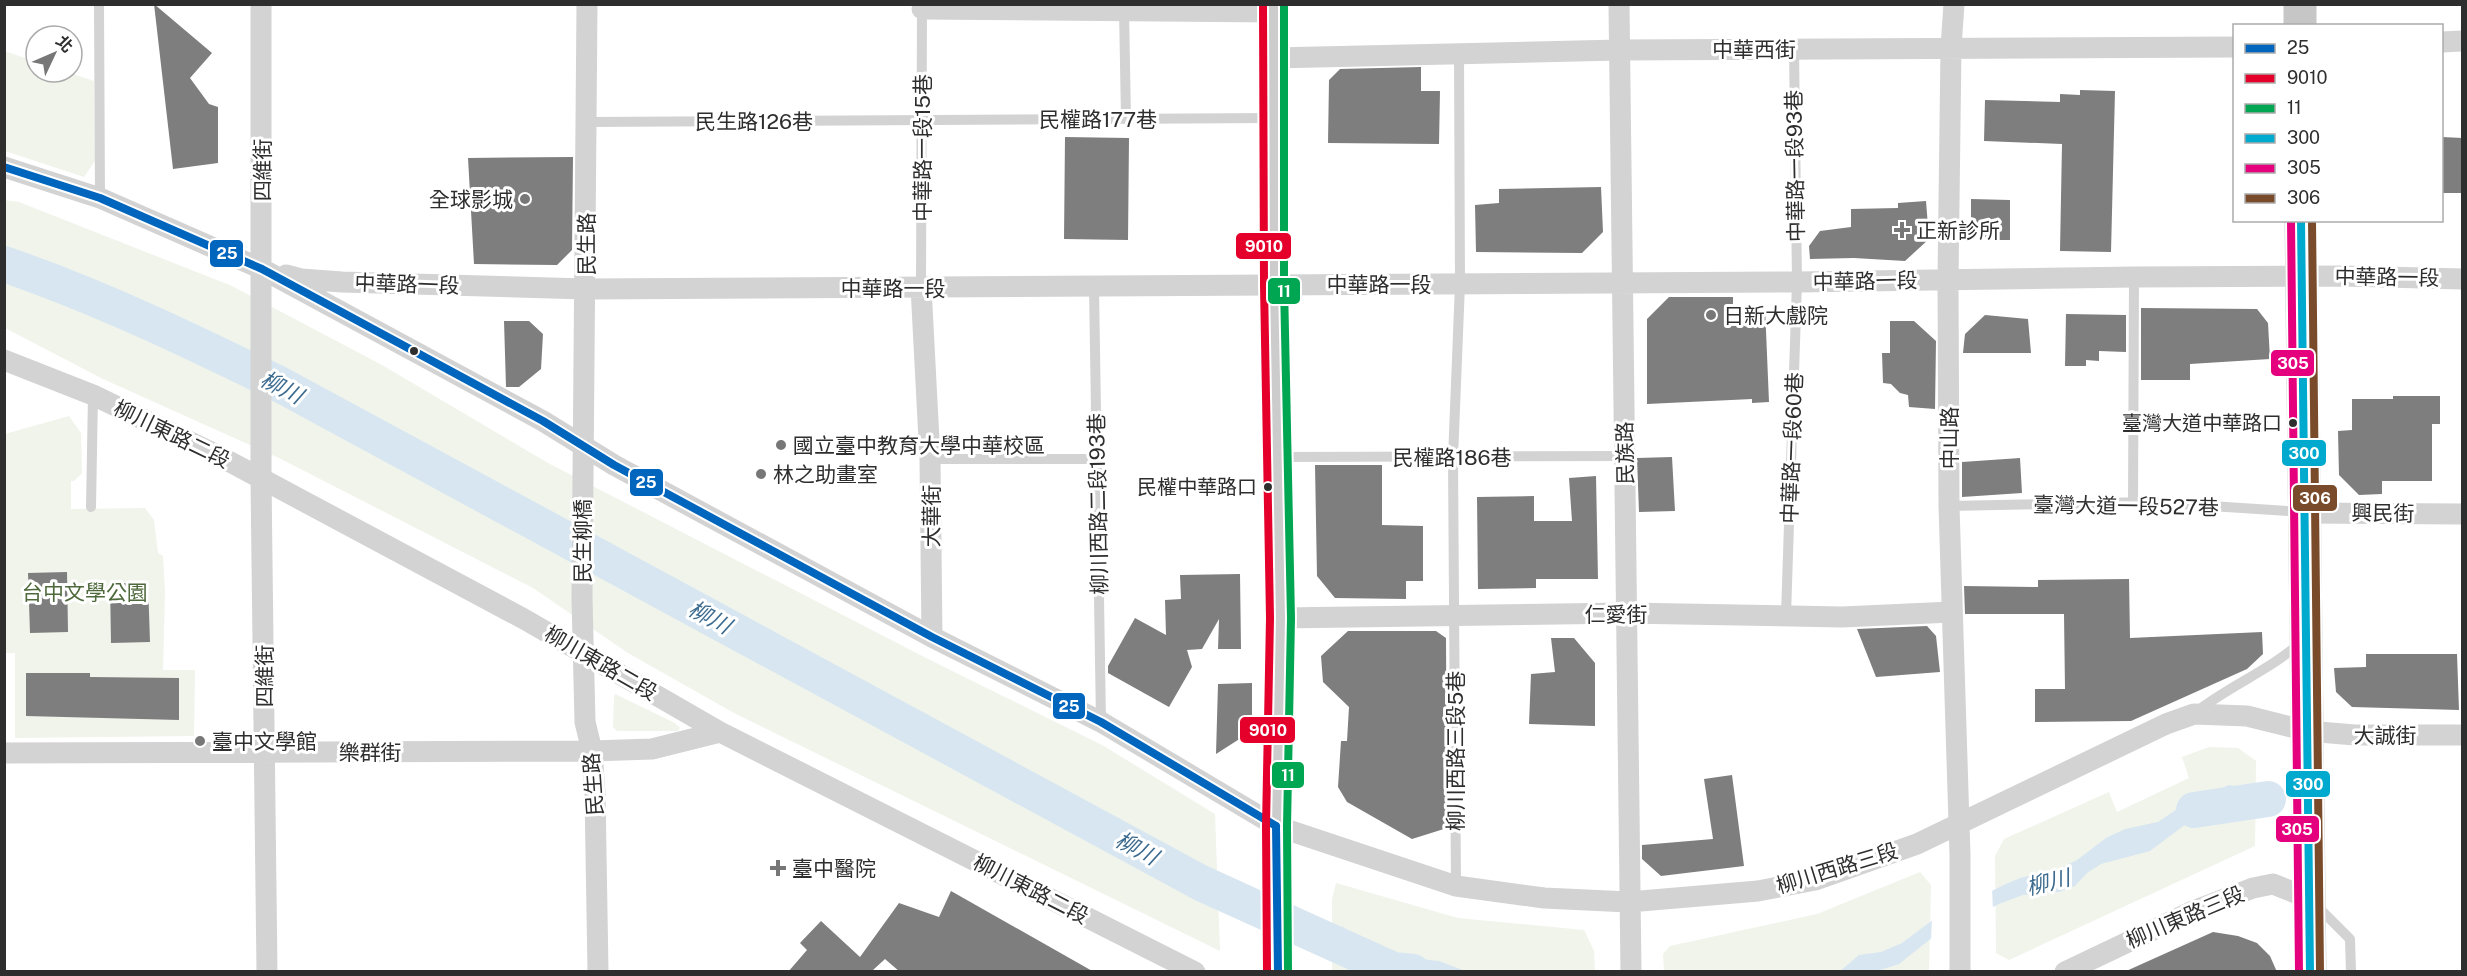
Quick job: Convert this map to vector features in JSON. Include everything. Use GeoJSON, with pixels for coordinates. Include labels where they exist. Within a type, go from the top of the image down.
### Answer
{"type":"FeatureCollection","features":[{"type":"Feature","properties":{"kind":"main road"},"geometry":{"type":"LineString","coordinates":[[2300,4],[2300,24]]}},
{"type":"Feature","properties":{"kind":"main road"},"geometry":{"type":"LineString","coordinates":[[1273,8],[1274,285],[1281,618],[1276,826],[1279,964]]}},
{"type":"Feature","properties":{"kind":"main road"},"geometry":{"type":"LineString","coordinates":[[2301,222],[2310,972]]}},
{"type":"Feature","properties":{"kind":"street","name":"四維街"},"geometry":{"type":"LineString","coordinates":[[261,4],[263,417],[261,479],[267,972]]}},
{"type":"Feature","properties":{"kind":"street","name":"民生路"},"geometry":{"type":"LineString","coordinates":[[582,484],[587,4]]}},
{"type":"Feature","properties":{"kind":"street","name":"民族路"},"geometry":{"type":"LineString","coordinates":[[1619,4],[1631,972]]}},
{"type":"Feature","properties":{"kind":"street","name":"中山路"},"geometry":{"type":"LineString","coordinates":[[1954,5],[1951,47],[1948,280],[1949,506],[1960,969]]}},
{"type":"Feature","properties":{"kind":"street"},"geometry":{"type":"LineString","coordinates":[[922,9],[1273,8]]}},
{"type":"Feature","properties":{"kind":"street"},"geometry":{"type":"LineString","coordinates":[[2443,42],[2463,41]]}},
{"type":"Feature","properties":{"kind":"street","name":"中華西街"},"geometry":{"type":"LineString","coordinates":[[1274,58],[1619,50],[2233,47]]}},
{"type":"Feature","properties":{"kind":"street"},"geometry":{"type":"LineString","coordinates":[[4,168],[100,198],[262,269]]}},
{"type":"Feature","properties":{"kind":"street","name":"中華路一段"},"geometry":{"type":"LineString","coordinates":[[262,269],[301,279],[332,281],[585,289],[1797,282],[2301,276],[2463,279]]}},
{"type":"Feature","properties":{"kind":"street","name":"柳川西路三段"},"geometry":{"type":"LineString","coordinates":[[262,269],[583,445],[624,471],[932,637],[1101,722],[1276,826],[1456,886],[1544,898],[1629,902],[1758,891],[1815,880],[1917,844],[2166,724],[2194,714],[2247,716],[2307,731]]}},
{"type":"Feature","properties":{"kind":"street","name":"大華街"},"geometry":{"type":"LineString","coordinates":[[921,287],[930,459],[932,637]]}},
{"type":"Feature","properties":{"kind":"street","name":"柳川東路二段"},"geometry":{"type":"LineString","coordinates":[[4,360],[93,395],[261,479],[584,653],[720,732],[1195,972]]}},
{"type":"Feature","properties":{"kind":"street","name":"民生柳橋"},"geometry":{"type":"LineString","coordinates":[[582,484],[582,597]]}},
{"type":"Feature","properties":{"kind":"street","name":"興民街"},"geometry":{"type":"LineString","coordinates":[[2304,513],[2463,514]]}},
{"type":"Feature","properties":{"kind":"street","name":"民生路"},"geometry":{"type":"LineString","coordinates":[[582,597],[585,722],[592,751],[595,793],[598,972]]}},
{"type":"Feature","properties":{"kind":"street","name":"仁愛街"},"geometry":{"type":"LineString","coordinates":[[1281,618],[1626,613],[1842,617],[1952,612]]}},
{"type":"Feature","properties":{"kind":"street","name":"大誠街"},"geometry":{"type":"LineString","coordinates":[[2307,731],[2355,735],[2463,735]]}},
{"type":"Feature","properties":{"kind":"street","name":"樂群街"},"geometry":{"type":"LineString","coordinates":[[4,753],[592,751],[652,749],[720,732]]}},
{"type":"Feature","properties":{"kind":"street","name":"柳川東路三段"},"geometry":{"type":"LineString","coordinates":[[2064,972],[2193,911],[2253,888],[2273,884],[2308,898]]}},
{"type":"Feature","properties":{"kind":"lane"},"geometry":{"type":"LineString","coordinates":[[99,4],[100,198]]}},
{"type":"Feature","properties":{"kind":"lane","name":"中華路一段15巷"},"geometry":{"type":"LineString","coordinates":[[921,287],[922,9]]}},
{"type":"Feature","properties":{"kind":"lane"},"geometry":{"type":"LineString","coordinates":[[1124,10],[1126,118]]}},
{"type":"Feature","properties":{"kind":"lane","name":"中華路一段93巷"},"geometry":{"type":"LineString","coordinates":[[1794,49],[1797,282]]}},
{"type":"Feature","properties":{"kind":"lane","name":"柳川西路三段5巷"},"geometry":{"type":"LineString","coordinates":[[1456,886],[1453,458],[1460,284],[1459,55]]}},
{"type":"Feature","properties":{"kind":"lane","name":"民權路177巷"},"geometry":{"type":"LineString","coordinates":[[922,120],[1274,118]]}},
{"type":"Feature","properties":{"kind":"lane","name":"民生路126巷"},"geometry":{"type":"LineString","coordinates":[[586,122],[922,120]]}},
{"type":"Feature","properties":{"kind":"lane"},"geometry":{"type":"LineString","coordinates":[[2133,503],[2134,277]]}},
{"type":"Feature","properties":{"kind":"lane","name":"中華路一段60巷"},"geometry":{"type":"LineString","coordinates":[[1786,615],[1797,282]]}},
{"type":"Feature","properties":{"kind":"lane","name":"柳川西路二段193巷"},"geometry":{"type":"LineString","coordinates":[[1094,287],[1101,722]]}},
{"type":"Feature","properties":{"kind":"lane"},"geometry":{"type":"LineString","coordinates":[[91,507],[93,395]]}},
{"type":"Feature","properties":{"kind":"lane","name":"民權路186巷"},"geometry":{"type":"LineString","coordinates":[[1279,457],[1626,456]]}},
{"type":"Feature","properties":{"kind":"lane"},"geometry":{"type":"LineString","coordinates":[[930,459],[1097,459]]}},
{"type":"Feature","properties":{"kind":"lane","name":"臺灣大道一段527巷"},"geometry":{"type":"LineString","coordinates":[[1949,506],[2133,503],[2304,513]]}},
{"type":"Feature","properties":{"kind":"lane"},"geometry":{"type":"LineString","coordinates":[[2194,714],[2217,696],[2286,655],[2307,637]]}},
{"type":"Feature","properties":{"kind":"lane"},"geometry":{"type":"LineString","coordinates":[[2308,898],[2350,939],[2351,972]]}},
{"type":"Feature","properties":{"kind":"green space"},"geometry":{"type":"Polygon","coordinates":[[[5,51],[24,58],[24,84],[84,84],[84,78],[94,81],[95,161],[84,177],[5,151],[5,51]]]}},
{"type":"Feature","properties":{"kind":"green space"},"geometry":{"type":"Polygon","coordinates":[[[4,200],[19,202],[232,286],[382,365],[548,463],[930,660],[1102,745],[1215,814],[1220,951],[734,713],[628,653],[533,588],[279,458],[103,379],[5,328],[4,200]]]}},
{"type":"Feature","properties":{"kind":"green space","name":"台中文學公園"},"geometry":{"type":"Polygon","coordinates":[[[69,416],[81,433],[82,473],[71,481],[71,509],[145,508],[154,520],[158,553],[163,556],[165,591],[163,670],[195,670],[194,736],[15,738],[15,653],[5,653],[5,434],[69,416]]]}},
{"type":"Feature","properties":{"kind":"green space"},"geometry":{"type":"Polygon","coordinates":[[[615,694],[675,723],[680,728],[678,731],[617,731],[613,727],[615,694]]]}},
{"type":"Feature","properties":{"kind":"green space"},"geometry":{"type":"Polygon","coordinates":[[[2209,747],[2238,748],[2256,761],[2255,846],[2009,960],[1996,953],[1995,856],[2004,839],[2109,792],[2117,812],[2189,778],[2182,757],[2209,747]]]}},
{"type":"Feature","properties":{"kind":"green space"},"geometry":{"type":"Polygon","coordinates":[[[1920,872],[1931,885],[1929,971],[1664,971],[1663,954],[1670,946],[1817,914],[1920,872]]]}},
{"type":"Feature","properties":{"kind":"green space"},"geometry":{"type":"Polygon","coordinates":[[[1336,883],[1458,918],[1584,930],[1594,951],[1595,971],[1332,972],[1332,899],[1336,883]]]}},
{"type":"Feature","properties":{"kind":"water","name":"柳川"},"geometry":{"type":"Polygon","coordinates":[[[2229,785],[2240,787],[2243,812],[2190,821],[2150,851],[2101,864],[2087,873],[2075,886],[2059,892],[2023,895],[1999,904],[1933,937],[1899,964],[1877,971],[1839,972],[1859,955],[1881,952],[1902,943],[1934,919],[2006,884],[2020,878],[2059,869],[2077,860],[2106,838],[2125,829],[2158,822],[2189,801],[2229,785]]]}},
{"type":"Feature","properties":{"kind":"water"},"geometry":{"type":"Polygon","coordinates":[[[1342,926],[1358,940],[1411,958],[1439,961],[1465,971],[1368,971],[1346,964],[1342,926]]]}},
{"type":"Feature","properties":{"kind":"pier"},"geometry":{"type":"Polygon","coordinates":[[[1992,888],[1993,911],[1931,942],[1932,916],[1992,888]]]}},
{"type":"Feature","properties":{"kind":"building"},"geometry":{"type":"Polygon","coordinates":[[[154,4],[212,53],[190,78],[209,104],[218,107],[218,163],[173,169],[154,4]]]}},
{"type":"Feature","properties":{"kind":"building"},"geometry":{"type":"Polygon","coordinates":[[[1421,67],[1421,91],[1440,91],[1439,144],[1328,143],[1329,80],[1340,69],[1421,67]]]}},
{"type":"Feature","properties":{"kind":"building"},"geometry":{"type":"Polygon","coordinates":[[[2080,90],[2115,91],[2111,252],[2060,251],[2062,144],[1984,141],[1985,100],[2060,102],[2060,94],[2080,95],[2080,90]]]}},
{"type":"Feature","properties":{"kind":"building"},"geometry":{"type":"Polygon","coordinates":[[[1065,137],[1129,138],[1128,240],[1064,239],[1065,137]]]}},
{"type":"Feature","properties":{"kind":"building"},"geometry":{"type":"Polygon","coordinates":[[[2443,137],[2463,138],[2463,193],[2443,193],[2443,137]]]}},
{"type":"Feature","properties":{"kind":"building","name":"全球影城"},"geometry":{"type":"Polygon","coordinates":[[[573,157],[572,250],[557,265],[474,264],[468,158],[573,157]]]}},
{"type":"Feature","properties":{"kind":"building"},"geometry":{"type":"Polygon","coordinates":[[[1601,187],[1603,232],[1582,253],[1476,252],[1475,205],[1499,203],[1499,189],[1601,187]]]}},
{"type":"Feature","properties":{"kind":"building"},"geometry":{"type":"Polygon","coordinates":[[[1971,199],[2010,200],[2010,240],[1988,240],[1971,225],[1971,199]]]}},
{"type":"Feature","properties":{"kind":"building"},"geometry":{"type":"Polygon","coordinates":[[[1926,201],[1929,239],[1905,261],[1854,258],[1810,259],[1809,246],[1820,231],[1851,227],[1851,209],[1898,208],[1898,203],[1926,201]]]}},
{"type":"Feature","properties":{"kind":"building"},"geometry":{"type":"Polygon","coordinates":[[[1669,297],[1733,297],[1733,308],[1765,307],[1769,402],[1752,403],[1752,399],[1647,404],[1647,319],[1669,297]]]}},
{"type":"Feature","properties":{"kind":"building"},"geometry":{"type":"Polygon","coordinates":[[[2141,308],[2257,309],[2268,323],[2270,359],[2190,364],[2190,380],[2141,380],[2141,308]]]}},
{"type":"Feature","properties":{"kind":"building"},"geometry":{"type":"Polygon","coordinates":[[[2066,314],[2126,315],[2126,352],[2099,351],[2099,361],[2086,360],[2086,366],[2065,366],[2066,314]]]}},
{"type":"Feature","properties":{"kind":"building"},"geometry":{"type":"Polygon","coordinates":[[[1985,315],[2028,319],[2031,353],[1963,353],[1965,334],[1985,315]]]}},
{"type":"Feature","properties":{"kind":"building"},"geometry":{"type":"Polygon","coordinates":[[[504,321],[529,321],[543,334],[541,369],[519,387],[506,387],[504,321]]]}},
{"type":"Feature","properties":{"kind":"building"},"geometry":{"type":"Polygon","coordinates":[[[1890,321],[1914,321],[1936,341],[1935,409],[1909,407],[1908,395],[1900,393],[1891,384],[1883,383],[1882,353],[1890,353],[1890,321]]]}},
{"type":"Feature","properties":{"kind":"building"},"geometry":{"type":"Polygon","coordinates":[[[2393,396],[2440,396],[2440,424],[2432,424],[2432,481],[2382,481],[2382,494],[2359,495],[2339,475],[2338,431],[2352,430],[2352,399],[2393,399],[2393,396]]]}},
{"type":"Feature","properties":{"kind":"building"},"geometry":{"type":"Polygon","coordinates":[[[1672,457],[1675,511],[1639,512],[1637,458],[1672,457]]]}},
{"type":"Feature","properties":{"kind":"building"},"geometry":{"type":"Polygon","coordinates":[[[2020,458],[2022,493],[1962,497],[1962,462],[2020,458]]]}},
{"type":"Feature","properties":{"kind":"building"},"geometry":{"type":"Polygon","coordinates":[[[1315,465],[1382,465],[1382,525],[1423,526],[1423,581],[1406,581],[1406,599],[1335,598],[1317,576],[1315,465]]]}},
{"type":"Feature","properties":{"kind":"building"},"geometry":{"type":"Polygon","coordinates":[[[1596,476],[1598,579],[1536,579],[1536,588],[1478,589],[1477,497],[1534,496],[1534,521],[1572,521],[1569,478],[1596,476]]]}},
{"type":"Feature","properties":{"kind":"building"},"geometry":{"type":"Polygon","coordinates":[[[67,572],[68,632],[30,633],[28,573],[67,572]]]}},
{"type":"Feature","properties":{"kind":"building"},"geometry":{"type":"Polygon","coordinates":[[[1240,574],[1241,649],[1218,649],[1219,619],[1202,649],[1187,650],[1192,667],[1169,707],[1108,673],[1108,666],[1135,618],[1166,635],[1165,600],[1181,599],[1180,575],[1240,574]]]}},
{"type":"Feature","properties":{"kind":"building"},"geometry":{"type":"Polygon","coordinates":[[[2129,579],[2130,638],[2262,632],[2263,654],[2247,669],[2131,721],[2035,722],[2035,689],[2065,689],[2064,614],[1965,614],[1964,586],[2038,587],[2038,580],[2129,579]]]}},
{"type":"Feature","properties":{"kind":"building"},"geometry":{"type":"Polygon","coordinates":[[[110,583],[148,583],[150,642],[111,643],[110,583]]]}},
{"type":"Feature","properties":{"kind":"building"},"geometry":{"type":"Polygon","coordinates":[[[1927,626],[1936,636],[1940,672],[1876,677],[1857,629],[1927,626]]]}},
{"type":"Feature","properties":{"kind":"building"},"geometry":{"type":"Polygon","coordinates":[[[1348,631],[1436,631],[1446,638],[1447,828],[1412,839],[1347,802],[1338,787],[1341,741],[1347,741],[1349,707],[1323,682],[1321,656],[1348,631]]]}},
{"type":"Feature","properties":{"kind":"building"},"geometry":{"type":"Polygon","coordinates":[[[1551,638],[1574,638],[1595,663],[1595,726],[1529,724],[1531,674],[1555,672],[1551,638]]]}},
{"type":"Feature","properties":{"kind":"building"},"geometry":{"type":"Polygon","coordinates":[[[2366,654],[2457,654],[2459,710],[2352,707],[2336,692],[2334,668],[2366,667],[2366,654]]]}},
{"type":"Feature","properties":{"kind":"building"},"geometry":{"type":"Polygon","coordinates":[[[26,673],[90,673],[90,677],[179,678],[179,720],[26,716],[26,673]]]}},
{"type":"Feature","properties":{"kind":"building"},"geometry":{"type":"Polygon","coordinates":[[[1252,683],[1252,731],[1216,754],[1218,684],[1252,683]]]}},
{"type":"Feature","properties":{"kind":"building"},"geometry":{"type":"Polygon","coordinates":[[[1732,775],[1744,866],[1661,876],[1642,859],[1642,845],[1713,839],[1704,779],[1732,775]]]}},
{"type":"Feature","properties":{"kind":"building"},"geometry":{"type":"Polygon","coordinates":[[[951,891],[1094,972],[900,972],[885,959],[873,970],[875,972],[788,972],[807,950],[800,943],[821,921],[860,957],[899,903],[939,917],[951,891]]]}},
{"type":"Feature","properties":{"kind":"building"},"geometry":{"type":"Polygon","coordinates":[[[2213,932],[2238,936],[2257,943],[2270,956],[2277,972],[2124,972],[2213,932]]]}},
{"type":"Feature","properties":{"kind":"waterway","name":"柳川"},"geometry":{"type":"LineString","coordinates":[[4,264],[110,305],[281,385],[1201,883],[1393,970],[1413,972]]}},
{"type":"Feature","properties":{"kind":"waterway","name":"柳川"},"geometry":{"type":"LineString","coordinates":[[2194,810],[2268,799]]}},
{"type":"Feature","properties":{"kind":"transit line","name":"9010"},"geometry":{"type":"LineString","coordinates":[[1263,4],[1264,285],[1270,618],[1266,826],[1267,972]]}},
{"type":"Feature","properties":{"kind":"transit line","name":"11"},"geometry":{"type":"LineString","coordinates":[[1284,4],[1284,285],[1291,618],[1287,826],[1288,972]]}},
{"type":"Feature","properties":{"kind":"transit line","name":"25"},"geometry":{"type":"LineString","coordinates":[[4,167],[100,198],[262,269],[543,421],[614,465],[932,637],[1101,722],[1276,826]]}},
{"type":"Feature","properties":{"kind":"transit line","name":"305"},"geometry":{"type":"LineString","coordinates":[[2291,222],[2299,972]]}},
{"type":"Feature","properties":{"kind":"transit line","name":"300"},"geometry":{"type":"LineString","coordinates":[[2301,222],[2310,972]]}},
{"type":"Feature","properties":{"kind":"transit line","name":"306"},"geometry":{"type":"LineString","coordinates":[[2312,222],[2320,972]]}},
{"type":"Feature","properties":{"kind":"transit line","name":"25"},"geometry":{"type":"LineString","coordinates":[[1276,826],[1278,972]]}},
{"type":"Feature","properties":{"kind":"place","name":"全球影城"},"geometry":{"type":"Point","coordinates":[525,199]}},
{"type":"Feature","properties":{"kind":"place","name":"正新診所"},"geometry":{"type":"Point","coordinates":[1902,230]}},
{"type":"Feature","properties":{"kind":"place","name":"日新大戲院"},"geometry":{"type":"Point","coordinates":[1711,315]}},
{"type":"Feature","properties":{"kind":"place","name":"臺灣大道中華路口"},"geometry":{"type":"Point","coordinates":[2293,423]}},
{"type":"Feature","properties":{"kind":"place","name":"國立臺中教育大學中華校區"},"geometry":{"type":"Point","coordinates":[781,445]}},
{"type":"Feature","properties":{"kind":"place","name":"林之助畫室"},"geometry":{"type":"Point","coordinates":[761,474]}},
{"type":"Feature","properties":{"kind":"place","name":"民權中華路口"},"geometry":{"type":"Point","coordinates":[1268,487]}},
{"type":"Feature","properties":{"kind":"place","name":"臺中文學館"},"geometry":{"type":"Point","coordinates":[200,741]}},
{"type":"Feature","properties":{"kind":"place","name":"臺中醫院"},"geometry":{"type":"Point","coordinates":[778,868]}}]}
